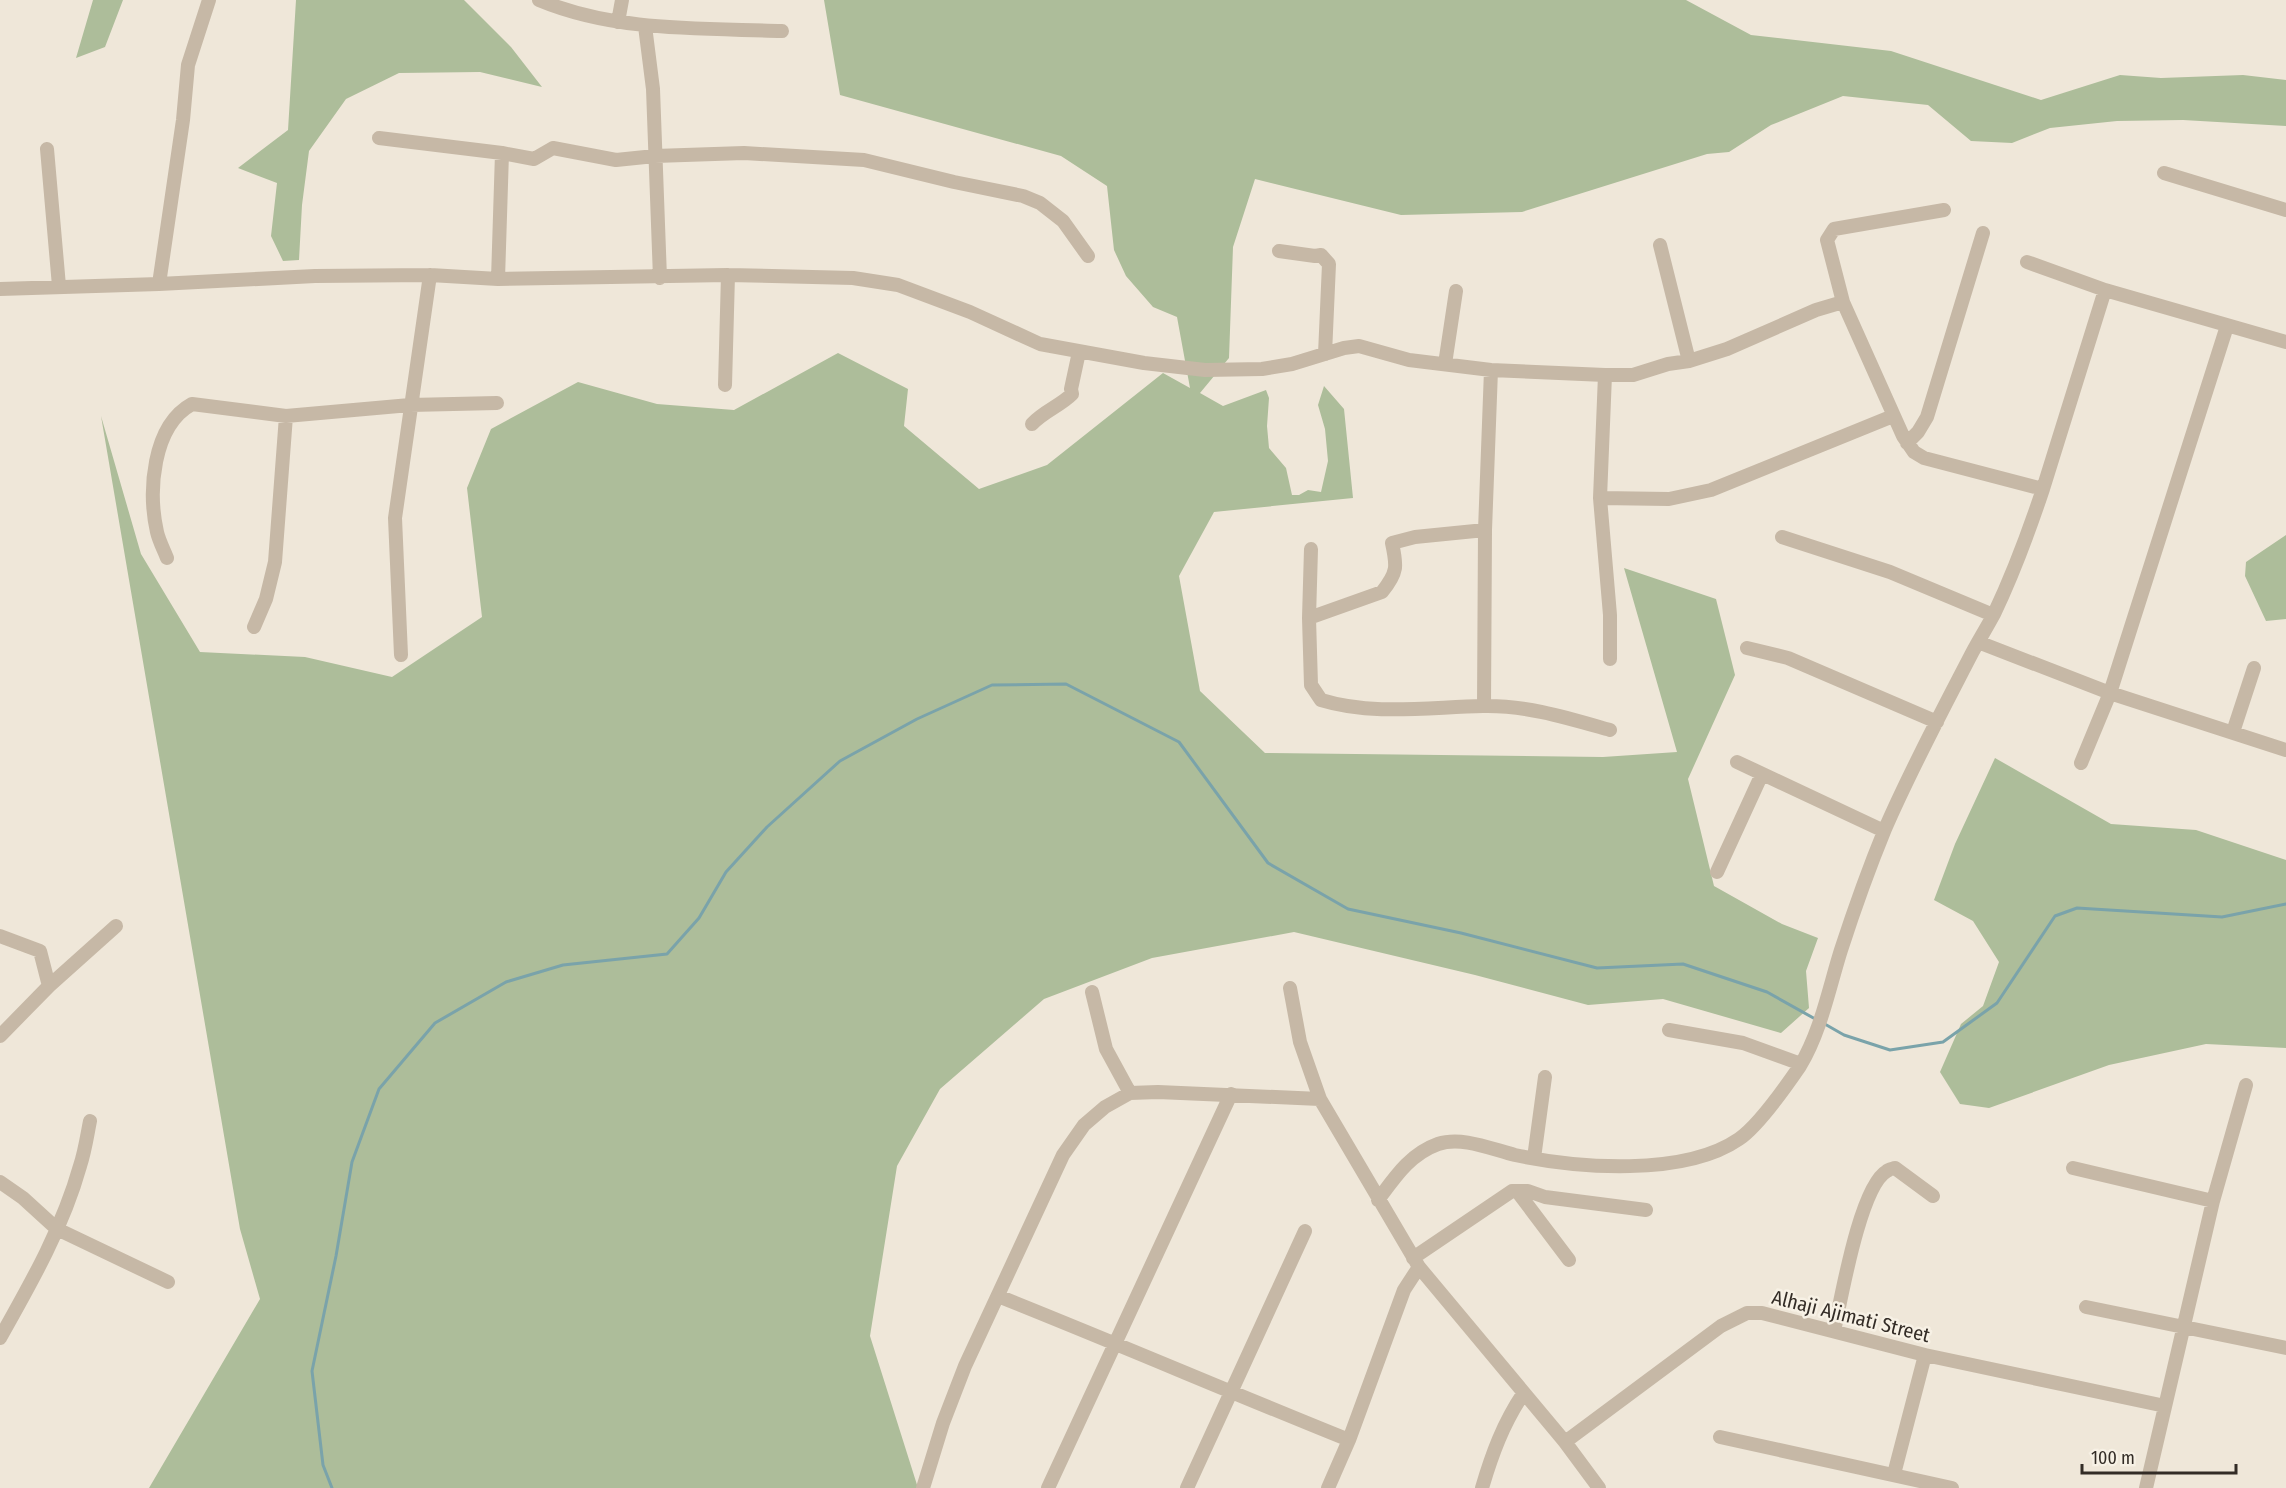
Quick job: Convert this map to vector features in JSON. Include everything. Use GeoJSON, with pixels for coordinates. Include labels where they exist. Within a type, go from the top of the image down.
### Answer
{"type":"FeatureCollection","features":[{"type":"Feature","properties":{"kind":"street"},"geometry":{"type":"LineString","coordinates":[[159,284],[183,120],[188,65],[209,0]]}},
{"type":"Feature","properties":{"kind":"street"},"geometry":{"type":"LineString","coordinates":[[539,0],[586,16],[645,26],[782,31]]}},
{"type":"Feature","properties":{"kind":"street"},"geometry":{"type":"LineString","coordinates":[[618,21],[622,0]]}},
{"type":"Feature","properties":{"kind":"street"},"geometry":{"type":"LineString","coordinates":[[645,26],[653,88],[660,278]]}},
{"type":"Feature","properties":{"kind":"street"},"geometry":{"type":"LineString","coordinates":[[379,138],[534,159],[553,148],[616,160],[655,156],[744,153],[864,160],[1023,196],[1040,203],[1063,220],[1088,255]]}},
{"type":"Feature","properties":{"kind":"street"},"geometry":{"type":"LineString","coordinates":[[47,149],[59,286]]}},
{"type":"Feature","properties":{"kind":"street"},"geometry":{"type":"LineString","coordinates":[[498,279],[502,153]]}},
{"type":"Feature","properties":{"kind":"street"},"geometry":{"type":"LineString","coordinates":[[2164,173],[2286,210]]}},
{"type":"Feature","properties":{"kind":"street"},"geometry":{"type":"LineString","coordinates":[[1944,210],[1833,229],[1827,240],[1843,303],[1893,416],[1906,443],[1914,452],[1924,458],[2043,489]]}},
{"type":"Feature","properties":{"kind":"street"},"geometry":{"type":"LineString","coordinates":[[1906,443],[1918,432],[1927,417],[1983,233]]}},
{"type":"Feature","properties":{"kind":"street"},"geometry":{"type":"LineString","coordinates":[[1660,245],[1689,361]]}},
{"type":"Feature","properties":{"kind":"street"},"geometry":{"type":"LineString","coordinates":[[1279,251],[1321,255],[1329,264],[1325,354]]}},
{"type":"Feature","properties":{"kind":"street"},"geometry":{"type":"LineString","coordinates":[[2027,262],[2105,290],[2286,342]]}},
{"type":"Feature","properties":{"kind":"street"},"geometry":{"type":"LineString","coordinates":[[401,655],[395,518],[430,275]]}},
{"type":"Feature","properties":{"kind":"street"},"geometry":{"type":"LineString","coordinates":[[0,289],[315,276],[430,275],[498,279],[660,278],[728,275],[853,278],[898,285],[970,312],[1040,344],[1144,363],[1205,370],[1262,369],[1359,346],[1409,360],[1491,370],[1605,375],[1633,375],[1668,364],[1689,361],[1726,349],[1816,310],[1843,303]]}},
{"type":"Feature","properties":{"kind":"street"},"geometry":{"type":"LineString","coordinates":[[725,385],[728,275]]}},
{"type":"Feature","properties":{"kind":"street"},"geometry":{"type":"LineString","coordinates":[[1378,1200],[1397,1174],[1416,1154],[1438,1144],[1452,1141],[1534,1158],[1587,1164],[1642,1166],[1692,1158],[1718,1149],[1740,1138],[1756,1122],[1801,1064],[1822,1012],[1884,831],[1993,615],[2030,528],[2105,290]]}},
{"type":"Feature","properties":{"kind":"street"},"geometry":{"type":"LineString","coordinates":[[1445,364],[1456,291]]}},
{"type":"Feature","properties":{"kind":"street"},"geometry":{"type":"LineString","coordinates":[[2081,763],[2110,693],[2227,326]]}},
{"type":"Feature","properties":{"kind":"street"},"geometry":{"type":"LineString","coordinates":[[1032,424],[1038,417],[1065,402],[1072,394],[1071,389],[1079,352]]}},
{"type":"Feature","properties":{"kind":"street"},"geometry":{"type":"LineString","coordinates":[[1484,706],[1485,530],[1491,370]]}},
{"type":"Feature","properties":{"kind":"street"},"geometry":{"type":"LineString","coordinates":[[1605,375],[1600,498],[1610,615],[1610,659]]}},
{"type":"Feature","properties":{"kind":"street"},"geometry":{"type":"LineString","coordinates":[[167,558],[157,534],[153,509],[160,442],[171,421],[192,404],[286,416],[410,405],[497,403]]}},
{"type":"Feature","properties":{"kind":"street"},"geometry":{"type":"LineString","coordinates":[[254,627],[266,599],[275,562],[286,416]]}},
{"type":"Feature","properties":{"kind":"street"},"geometry":{"type":"LineString","coordinates":[[1600,498],[1669,500],[1711,490],[1893,416]]}},
{"type":"Feature","properties":{"kind":"street"},"geometry":{"type":"LineString","coordinates":[[1309,618],[1382,592],[1389,583],[1397,564],[1392,543],[1415,537],[1485,530]]}},
{"type":"Feature","properties":{"kind":"street"},"geometry":{"type":"LineString","coordinates":[[1782,537],[1890,572],[1993,615]]}},
{"type":"Feature","properties":{"kind":"street"},"geometry":{"type":"LineString","coordinates":[[1311,549],[1309,618],[1311,685],[1321,700],[1339,706],[1425,710],[1484,706],[1537,710],[1610,730]]}},
{"type":"Feature","properties":{"kind":"street"},"geometry":{"type":"LineString","coordinates":[[1978,642],[2110,693],[2286,750]]}},
{"type":"Feature","properties":{"kind":"street"},"geometry":{"type":"LineString","coordinates":[[1747,648],[1788,658],[1937,722]]}},
{"type":"Feature","properties":{"kind":"street"},"geometry":{"type":"LineString","coordinates":[[2233,732],[2254,668]]}},
{"type":"Feature","properties":{"kind":"street"},"geometry":{"type":"LineString","coordinates":[[1737,762],[1884,831]]}},
{"type":"Feature","properties":{"kind":"street"},"geometry":{"type":"LineString","coordinates":[[1717,872],[1762,774]]}},
{"type":"Feature","properties":{"kind":"street"},"geometry":{"type":"LineString","coordinates":[[0,1036],[49,986],[116,926]]}},
{"type":"Feature","properties":{"kind":"street"},"geometry":{"type":"LineString","coordinates":[[0,936],[40,951],[49,986]]}},
{"type":"Feature","properties":{"kind":"street"},"geometry":{"type":"LineString","coordinates":[[1290,988],[1300,1042],[1320,1099],[1416,1262],[1565,1442],[1599,1488]]}},
{"type":"Feature","properties":{"kind":"street"},"geometry":{"type":"LineString","coordinates":[[1092,993],[1106,1049],[1130,1093]]}},
{"type":"Feature","properties":{"kind":"street"},"geometry":{"type":"LineString","coordinates":[[1669,1030],[1743,1043],[1801,1064]]}},
{"type":"Feature","properties":{"kind":"street"},"geometry":{"type":"LineString","coordinates":[[1534,1158],[1545,1077]]}},
{"type":"Feature","properties":{"kind":"street"},"geometry":{"type":"LineString","coordinates":[[2145,1488],[2185,1327],[2213,1201],[2246,1085]]}},
{"type":"Feature","properties":{"kind":"street"},"geometry":{"type":"LineString","coordinates":[[923,1488],[943,1423],[965,1366],[1063,1155],[1084,1125],[1105,1107],[1130,1093],[1231,1094],[1320,1099]]}},
{"type":"Feature","properties":{"kind":"street"},"geometry":{"type":"LineString","coordinates":[[1048,1488],[1231,1094]]}},
{"type":"Feature","properties":{"kind":"street"},"geometry":{"type":"LineString","coordinates":[[0,1338],[30,1286],[57,1229],[81,1165],[90,1120]]}},
{"type":"Feature","properties":{"kind":"street"},"geometry":{"type":"LineString","coordinates":[[1834,1331],[1854,1237],[1870,1195],[1880,1178],[1886,1171],[1895,1168],[1933,1196]]}},
{"type":"Feature","properties":{"kind":"street"},"geometry":{"type":"LineString","coordinates":[[2073,1168],[2213,1201]]}},
{"type":"Feature","properties":{"kind":"street"},"geometry":{"type":"LineString","coordinates":[[0,1182],[23,1198],[57,1229],[168,1282]]}},
{"type":"Feature","properties":{"kind":"street"},"geometry":{"type":"LineString","coordinates":[[1328,1488],[1349,1440],[1416,1262],[1512,1191],[1528,1191],[1545,1197],[1646,1210]]}},
{"type":"Feature","properties":{"kind":"street"},"geometry":{"type":"LineString","coordinates":[[1517,1191],[1569,1260]]}},
{"type":"Feature","properties":{"kind":"street"},"geometry":{"type":"LineString","coordinates":[[1187,1488],[1305,1232]]}},
{"type":"Feature","properties":{"kind":"street"},"geometry":{"type":"LineString","coordinates":[[998,1296],[1349,1440]]}},
{"type":"Feature","properties":{"kind":"street"},"geometry":{"type":"LineString","coordinates":[[2086,1307],[2286,1348]]}},
{"type":"Feature","properties":{"kind":"street","name":"Alhaji Ajimati Street"},"geometry":{"type":"LineString","coordinates":[[1565,1442],[1721,1326],[1747,1313],[1762,1313],[1925,1355],[2165,1406]]}},
{"type":"Feature","properties":{"kind":"street"},"geometry":{"type":"LineString","coordinates":[[1894,1474],[1925,1355]]}},
{"type":"Feature","properties":{"kind":"street"},"geometry":{"type":"LineString","coordinates":[[1482,1488],[1492,1454],[1507,1418],[1523,1394]]}},
{"type":"Feature","properties":{"kind":"street"},"geometry":{"type":"LineString","coordinates":[[1720,1437],[1952,1488]]}},
{"type":"Feature","properties":{"kind":"green space"},"geometry":{"type":"Polygon","coordinates":[[[93,0],[123,0],[105,47],[76,58],[93,0]]]}},
{"type":"Feature","properties":{"kind":"green space"},"geometry":{"type":"Polygon","coordinates":[[[296,0],[464,0],[511,47],[542,87],[480,72],[399,73],[346,99],[309,151],[302,205],[299,260],[283,261],[271,236],[277,183],[238,168],[288,130],[296,0]]]}},
{"type":"Feature","properties":{"kind":"green space"},"geometry":{"type":"Polygon","coordinates":[[[824,0],[1686,0],[1751,35],[1891,51],[2041,100],[2120,75],[2161,78],[2243,75],[2286,80],[2286,126],[2183,120],[2117,121],[2050,128],[2012,143],[1971,141],[1928,105],[1843,96],[1771,125],[1729,152],[1707,154],[1522,212],[1401,215],[1255,179],[1233,247],[1229,358],[1200,393],[1223,406],[1266,390],[1269,398],[1267,426],[1269,448],[1286,468],[1292,495],[1299,495],[1308,490],[1321,492],[1328,461],[1325,429],[1318,405],[1324,386],[1344,409],[1353,498],[1214,512],[1179,576],[1200,691],[1265,753],[1603,757],[1677,752],[1624,568],[1716,599],[1735,675],[1688,779],[1714,886],[1782,924],[1818,938],[1806,971],[1809,1008],[1781,1033],[1663,999],[1588,1005],[1475,975],[1294,932],[1152,958],[1044,999],[940,1089],[897,1166],[870,1336],[918,1488],[149,1488],[260,1299],[240,1229],[101,416],[141,554],[200,652],[305,657],[392,677],[482,617],[467,488],[491,429],[578,382],[657,404],[734,410],[838,353],[908,389],[904,426],[979,489],[1047,465],[1163,373],[1190,388],[1177,317],[1153,307],[1126,276],[1114,250],[1107,186],[1061,156],[840,95],[824,0]]]}},
{"type":"Feature","properties":{"kind":"green space"},"geometry":{"type":"Polygon","coordinates":[[[2286,535],[2286,619],[2266,621],[2245,576],[2246,562],[2286,535]]]}},
{"type":"Feature","properties":{"kind":"green space"},"geometry":{"type":"Polygon","coordinates":[[[1995,758],[2111,824],[2196,830],[2286,860],[2286,1048],[2206,1044],[2109,1065],[1989,1108],[1960,1104],[1940,1072],[1961,1024],[1983,1006],[1999,962],[1973,921],[1934,900],[1955,844],[1995,758]]]}},
{"type":"Feature","properties":{"kind":"waterway"},"geometry":{"type":"LineString","coordinates":[[332,1488],[323,1465],[312,1371],[336,1256],[352,1162],[379,1089],[435,1023],[506,982],[563,965],[667,954],[699,918],[726,872],[767,827],[840,761],[917,719],[992,685],[1066,684],[1179,742],[1268,863],[1348,909],[1461,933],[1597,968],[1683,964],[1767,992],[1817,1020]]}},
{"type":"Feature","properties":{"kind":"waterway"},"geometry":{"type":"LineString","coordinates":[[1823,1023],[1844,1035],[1890,1050],[1943,1042],[1997,1003],[2055,916],[2077,908],[2222,917],[2286,904]]}}]}
